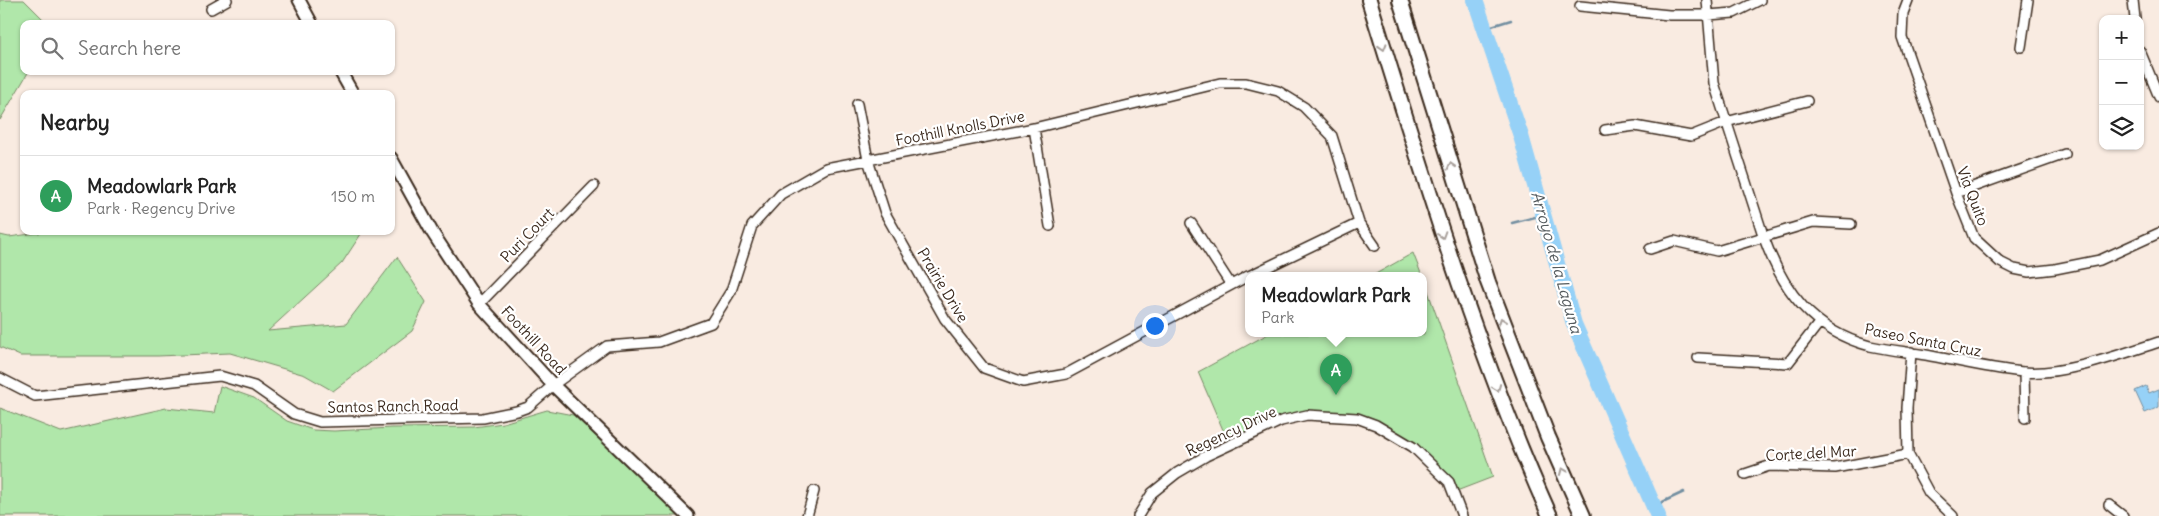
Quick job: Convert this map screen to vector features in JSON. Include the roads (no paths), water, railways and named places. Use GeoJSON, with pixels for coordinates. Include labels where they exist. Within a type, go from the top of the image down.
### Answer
{"type":"FeatureCollection","features":[{"type":"Feature","properties":{"kind":"highway"},"geometry":{"type":"LineString","coordinates":[[1369,0],[1460,288],[1500,395],[1550,516]]}},
{"type":"Feature","properties":{"kind":"highway"},"geometry":{"type":"LineString","coordinates":[[1400,0],[1488,282],[1548,437],[1583,516]]}},
{"type":"Feature","properties":{"kind":"main road"},"geometry":{"type":"LineString","coordinates":[[299,0],[310,20]]}},
{"type":"Feature","properties":{"kind":"main road"},"geometry":{"type":"LineString","coordinates":[[342,75],[351,90]]}},
{"type":"Feature","properties":{"kind":"main road","name":"Foothill Road"},"geometry":{"type":"LineString","coordinates":[[395,165],[432,232],[479,304],[553,385],[688,516]]}},
{"type":"Feature","properties":{"kind":"street"},"geometry":{"type":"LineString","coordinates":[[211,9],[227,0]]}},
{"type":"Feature","properties":{"kind":"street","name":"Paseo Santa Cruz"},"geometry":{"type":"LineString","coordinates":[[1707,0],[1714,83],[1764,238],[1772,261],[1791,294],[1819,323],[1841,335],[1870,346],[2024,372],[2052,370],[2079,365],[2159,342]]}},
{"type":"Feature","properties":{"kind":"street"},"geometry":{"type":"LineString","coordinates":[[1580,6],[1668,16],[1708,15],[1734,13],[1760,0]]}},
{"type":"Feature","properties":{"kind":"street","name":"Via Quito"},"geometry":{"type":"LineString","coordinates":[[1908,0],[1903,13],[1902,37],[1956,193],[1974,238],[2000,262],[2014,269],[2029,272],[2100,260],[2159,233]]}},
{"type":"Feature","properties":{"kind":"street"},"geometry":{"type":"LineString","coordinates":[[2021,47],[2028,0]]}},
{"type":"Feature","properties":{"kind":"street"},"geometry":{"type":"LineString","coordinates":[[2133,0],[2135,15]]}},
{"type":"Feature","properties":{"kind":"street"},"geometry":{"type":"LineString","coordinates":[[2144,60],[2159,96]]}},
{"type":"Feature","properties":{"kind":"street","name":"Foothill Knolls Drive"},"geometry":{"type":"LineString","coordinates":[[553,385],[606,346],[659,342],[711,323],[731,291],[752,226],[780,194],[826,168],[1034,128],[1220,83],[1246,83],[1278,90],[1304,107],[1332,136],[1359,223],[1375,246]]}},
{"type":"Feature","properties":{"kind":"street"},"geometry":{"type":"LineString","coordinates":[[1605,130],[1635,126],[1691,136],[1726,122],[1807,102]]}},
{"type":"Feature","properties":{"kind":"street","name":"Prairie Drive"},"geometry":{"type":"LineString","coordinates":[[857,104],[868,160],[885,213],[945,319],[984,368],[1024,382],[1066,374],[1245,278]]}},
{"type":"Feature","properties":{"kind":"street"},"geometry":{"type":"LineString","coordinates":[[1034,128],[1050,226]]}},
{"type":"Feature","properties":{"kind":"street"},"geometry":{"type":"LineString","coordinates":[[1956,193],[2064,154]]}},
{"type":"Feature","properties":{"kind":"street","name":"Puri Court"},"geometry":{"type":"LineString","coordinates":[[479,304],[594,186]]}},
{"type":"Feature","properties":{"kind":"street"},"geometry":{"type":"LineString","coordinates":[[1650,249],[1674,241],[1717,251],[1813,222],[1851,224]]}},
{"type":"Feature","properties":{"kind":"street"},"geometry":{"type":"LineString","coordinates":[[1192,223],[1231,285]]}},
{"type":"Feature","properties":{"kind":"street","name":"Prairie Drive"},"geometry":{"type":"LineString","coordinates":[[1257,272],[1359,223]]}},
{"type":"Feature","properties":{"kind":"street"},"geometry":{"type":"LineString","coordinates":[[1698,358],[1788,363],[1819,323]]}},
{"type":"Feature","properties":{"kind":"street"},"geometry":{"type":"LineString","coordinates":[[1911,352],[1907,408],[1908,454],[1929,492],[1953,516]]}},
{"type":"Feature","properties":{"kind":"street"},"geometry":{"type":"LineString","coordinates":[[2024,372],[2025,418]]}},
{"type":"Feature","properties":{"kind":"street","name":"Santos Ranch Road"},"geometry":{"type":"LineString","coordinates":[[0,378],[35,396],[220,376],[254,386],[294,414],[320,422],[492,416],[528,407],[553,385]]}},
{"type":"Feature","properties":{"kind":"street","name":"Regency Drive"},"geometry":{"type":"LineString","coordinates":[[1138,516],[1152,493],[1177,473],[1206,456],[1281,421],[1307,415],[1356,418],[1376,425],[1413,447],[1449,482],[1462,516]]}},
{"type":"Feature","properties":{"kind":"street","name":"Corte del Mar"},"geometry":{"type":"LineString","coordinates":[[1745,474],[1769,466],[1835,468],[1908,454]]}},
{"type":"Feature","properties":{"kind":"street"},"geometry":{"type":"LineString","coordinates":[[807,516],[814,491]]}},
{"type":"Feature","properties":{"kind":"street"},"geometry":{"type":"LineString","coordinates":[[2109,505],[2123,516]]}},
{"type":"Feature","properties":{"kind":"water"},"geometry":{"type":"Polygon","coordinates":[[[2146,386],[2149,393],[2159,389],[2159,407],[2145,413],[2135,391],[2146,386]]]}},
{"type":"Feature","properties":{"kind":"waterway","name":"Arroyo de la Laguna"},"geometry":{"type":"LineString","coordinates":[[1475,0],[1521,136],[1574,324],[1658,516]]}},
{"type":"Feature","properties":{"kind":"waterway"},"geometry":{"type":"LineString","coordinates":[[1485,28],[1511,20]]}},
{"type":"Feature","properties":{"kind":"waterway"},"geometry":{"type":"LineString","coordinates":[[1512,223],[1543,215]]}},
{"type":"Feature","properties":{"kind":"waterway"},"geometry":{"type":"LineString","coordinates":[[1654,506],[1684,492]]}},
{"type":"Feature","properties":{"kind":"place","name":"Meadowlark Park"},"geometry":{"type":"Point","coordinates":[1336,395]}}]}
